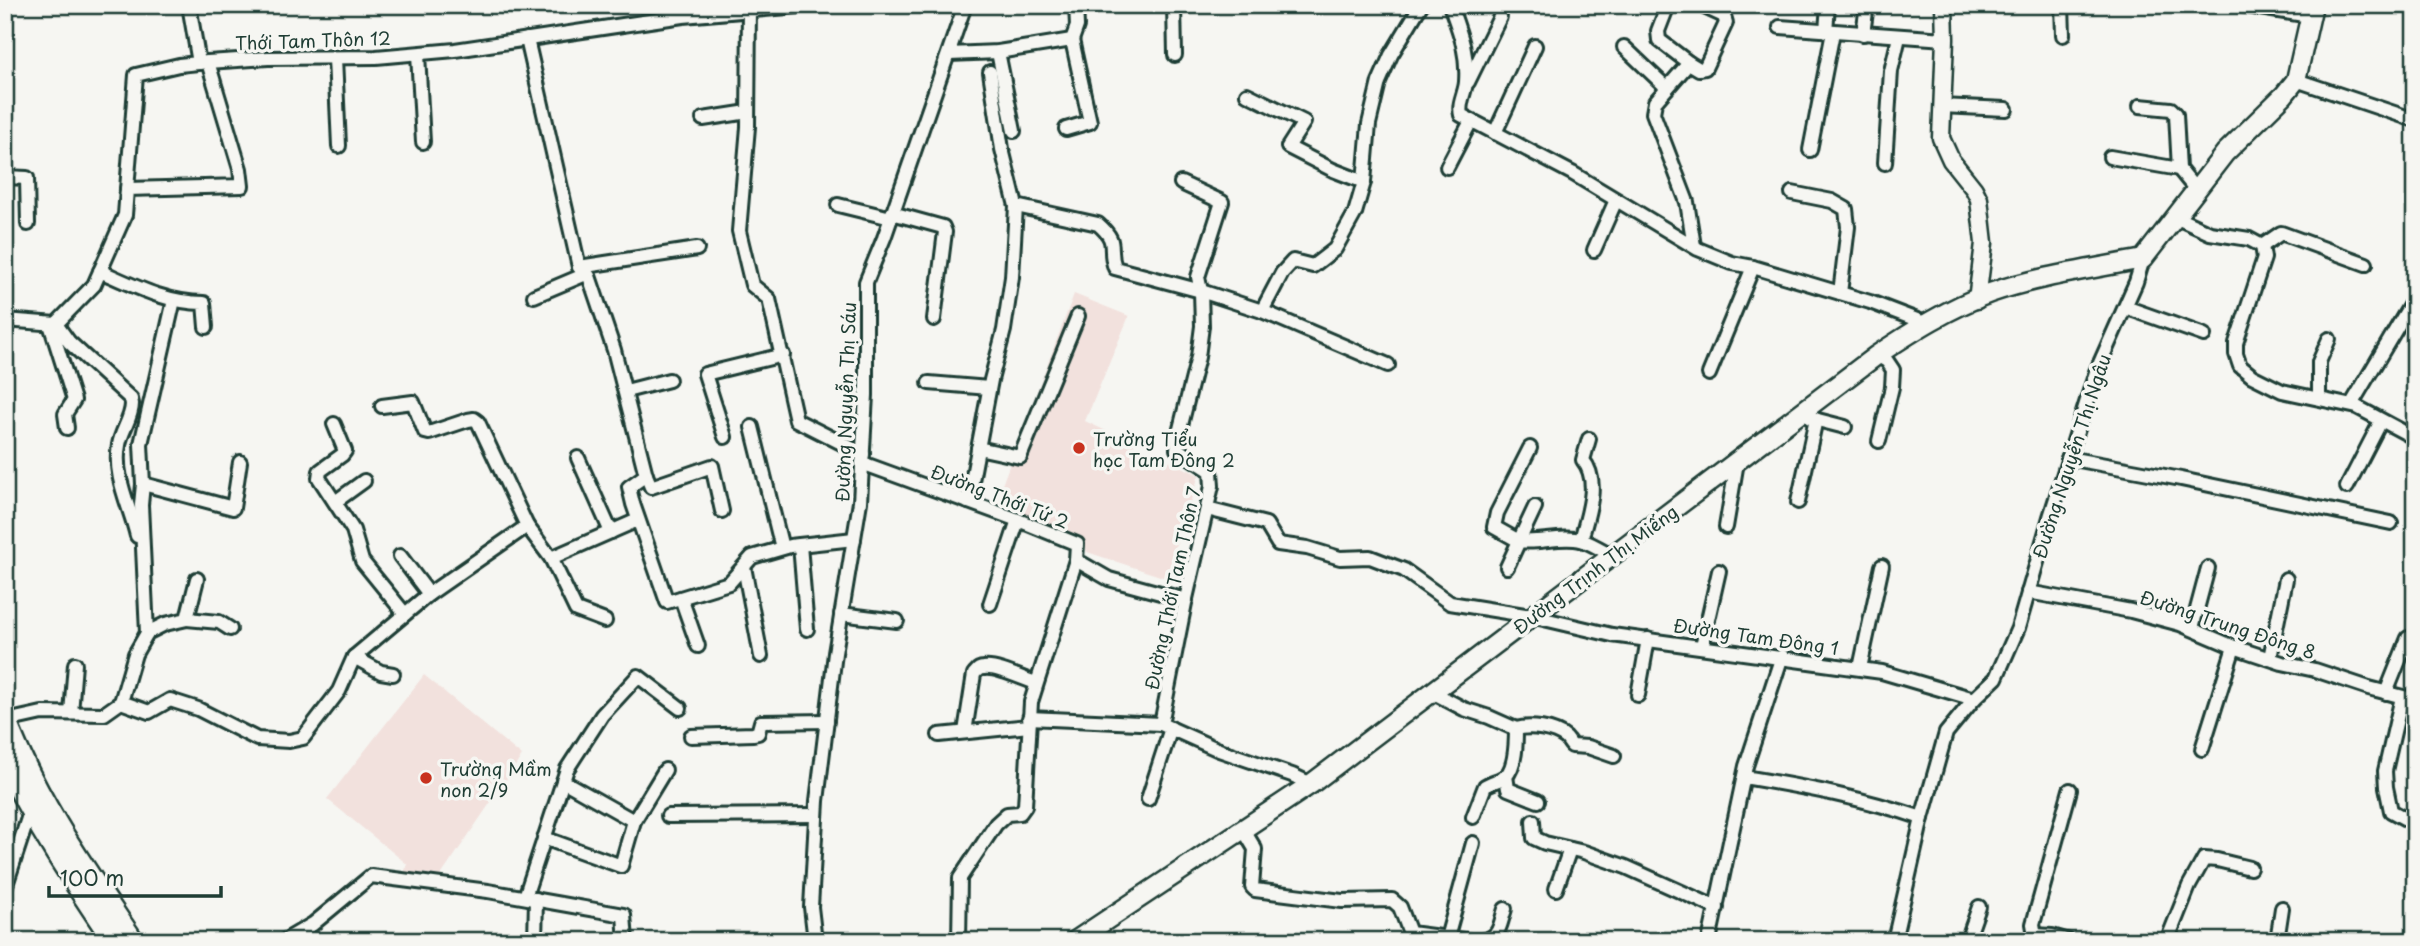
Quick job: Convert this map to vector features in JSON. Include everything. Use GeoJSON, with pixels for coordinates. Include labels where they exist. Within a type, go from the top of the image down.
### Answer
{"type":"FeatureCollection","features":[{"type":"Feature","properties":{"kind":"main road","name":"Đường Nguyễn Thị Ngâu"},"geometry":{"type":"LineString","coordinates":[[2143,259],[2225,153],[2296,80],[2311,11]]}},
{"type":"Feature","properties":{"kind":"main road","name":"Đường Trịnh Thị Miếng"},"geometry":{"type":"LineString","coordinates":[[1074,941],[1311,784],[1611,555],[1737,462],[1808,417],[1877,355],[1925,323],[1989,294],[2036,281],[2143,259]]}},
{"type":"Feature","properties":{"kind":"main road"},"geometry":{"type":"LineString","coordinates":[[6,719],[56,822],[134,941]]}},
{"type":"Feature","properties":{"kind":"main road"},"geometry":{"type":"LineString","coordinates":[[5,763],[57,857],[113,941]]}},
{"type":"Feature","properties":{"kind":"street"},"geometry":{"type":"LineString","coordinates":[[127,189],[242,186],[240,169],[204,63],[188,5]]}},
{"type":"Feature","properties":{"kind":"street","name":"Thới Tam Thôn 12"},"geometry":{"type":"LineString","coordinates":[[53,324],[94,285],[125,215],[136,75],[179,65],[268,58],[418,54],[527,39],[681,11],[811,5]]}},
{"type":"Feature","properties":{"kind":"street","name":"Đường Nguyễn Thị Sáu"},"geometry":{"type":"LineString","coordinates":[[816,941],[811,907],[816,816],[841,614],[860,502],[866,395],[866,282],[892,216],[965,5]]}},
{"type":"Feature","properties":{"kind":"street"},"geometry":{"type":"LineString","coordinates":[[1066,130],[1090,122],[1072,40],[1077,26],[1076,5]]}},
{"type":"Feature","properties":{"kind":"street"},"geometry":{"type":"LineString","coordinates":[[1174,5],[1175,55]]}},
{"type":"Feature","properties":{"kind":"street"},"geometry":{"type":"LineString","coordinates":[[1262,311],[1282,273],[1293,261],[1313,266],[1335,249],[1355,213],[1364,182],[1369,124],[1379,82],[1391,55],[1421,5]]}},
{"type":"Feature","properties":{"kind":"street"},"geometry":{"type":"LineString","coordinates":[[1450,5],[1466,54],[1466,86]]}},
{"type":"Feature","properties":{"kind":"street"},"geometry":{"type":"LineString","coordinates":[[1668,5],[1658,31],[1659,40],[1699,69],[1705,68],[1726,23],[1724,16],[1700,5]]}},
{"type":"Feature","properties":{"kind":"street"},"geometry":{"type":"LineString","coordinates":[[1810,150],[1830,32],[1828,5]]}},
{"type":"Feature","properties":{"kind":"street"},"geometry":{"type":"LineString","coordinates":[[1863,34],[1866,12],[1870,5]]}},
{"type":"Feature","properties":{"kind":"street"},"geometry":{"type":"LineString","coordinates":[[1944,5],[1941,138],[1944,148],[1979,199],[1984,243],[1977,300]]}},
{"type":"Feature","properties":{"kind":"street"},"geometry":{"type":"LineString","coordinates":[[2062,5],[2063,35]]}},
{"type":"Feature","properties":{"kind":"street"},"geometry":{"type":"LineString","coordinates":[[2241,5],[2311,11]]}},
{"type":"Feature","properties":{"kind":"street"},"geometry":{"type":"LineString","coordinates":[[725,437],[705,374],[783,355],[769,299],[752,285],[739,231],[748,113],[750,7]]}},
{"type":"Feature","properties":{"kind":"street"},"geometry":{"type":"LineString","coordinates":[[1500,17],[1466,86],[1459,108],[1461,115],[1572,173],[1694,246],[1732,263],[1840,293],[1925,323]]}},
{"type":"Feature","properties":{"kind":"street"},"geometry":{"type":"LineString","coordinates":[[1780,27],[1945,39]]}},
{"type":"Feature","properties":{"kind":"street"},"geometry":{"type":"LineString","coordinates":[[1885,163],[1891,71],[1899,37]]}},
{"type":"Feature","properties":{"kind":"street"},"geometry":{"type":"LineString","coordinates":[[527,39],[583,271],[589,276],[626,391],[646,475],[651,487],[712,466],[722,511]]}},
{"type":"Feature","properties":{"kind":"street"},"geometry":{"type":"LineString","coordinates":[[949,54],[999,52],[1072,40]]}},
{"type":"Feature","properties":{"kind":"street"},"geometry":{"type":"LineString","coordinates":[[1495,133],[1535,46]]}},
{"type":"Feature","properties":{"kind":"street"},"geometry":{"type":"LineString","coordinates":[[1624,47],[1667,88]]}},
{"type":"Feature","properties":{"kind":"street"},"geometry":{"type":"LineString","coordinates":[[999,52],[1014,131]]}},
{"type":"Feature","properties":{"kind":"street"},"geometry":{"type":"LineString","coordinates":[[418,54],[423,142]]}},
{"type":"Feature","properties":{"kind":"street"},"geometry":{"type":"LineString","coordinates":[[335,58],[339,146]]}},
{"type":"Feature","properties":{"kind":"street"},"geometry":{"type":"LineString","coordinates":[[1689,63],[1656,102],[1653,113],[1687,202],[1694,246]]}},
{"type":"Feature","properties":{"kind":"street"},"geometry":{"type":"LineString","coordinates":[[968,502],[989,388],[1004,330],[1012,277],[1016,206],[1002,149],[990,72]]}},
{"type":"Feature","properties":{"kind":"street"},"geometry":{"type":"LineString","coordinates":[[2296,80],[2415,120]]}},
{"type":"Feature","properties":{"kind":"street"},"geometry":{"type":"LineString","coordinates":[[1248,94],[1304,122],[1288,147],[1364,182]]}},
{"type":"Feature","properties":{"kind":"street"},"geometry":{"type":"LineString","coordinates":[[1941,106],[2006,109]]}},
{"type":"Feature","properties":{"kind":"street"},"geometry":{"type":"LineString","coordinates":[[2140,106],[2171,108],[2176,114],[2179,169],[2196,190]]}},
{"type":"Feature","properties":{"kind":"street"},"geometry":{"type":"LineString","coordinates":[[703,119],[748,113]]}},
{"type":"Feature","properties":{"kind":"street"},"geometry":{"type":"LineString","coordinates":[[1447,167],[1471,121]]}},
{"type":"Feature","properties":{"kind":"street"},"geometry":{"type":"LineString","coordinates":[[2110,157],[2179,169]]}},
{"type":"Feature","properties":{"kind":"street"},"geometry":{"type":"LineString","coordinates":[[5,177],[27,178],[27,225]]}},
{"type":"Feature","properties":{"kind":"street"},"geometry":{"type":"LineString","coordinates":[[1181,183],[1222,202],[1198,277],[1200,291]]}},
{"type":"Feature","properties":{"kind":"street"},"geometry":{"type":"LineString","coordinates":[[1793,194],[1832,201],[1846,209],[1848,227],[1840,293]]}},
{"type":"Feature","properties":{"kind":"street"},"geometry":{"type":"LineString","coordinates":[[1594,250],[1616,200]]}},
{"type":"Feature","properties":{"kind":"street"},"geometry":{"type":"LineString","coordinates":[[838,205],[943,227],[945,232],[934,319]]}},
{"type":"Feature","properties":{"kind":"street"},"geometry":{"type":"LineString","coordinates":[[1016,206],[1097,224],[1108,233],[1113,244],[1115,268],[1262,311],[1388,365]]}},
{"type":"Feature","properties":{"kind":"street"},"geometry":{"type":"LineString","coordinates":[[2175,217],[2210,233],[2249,239],[2262,246]]}},
{"type":"Feature","properties":{"kind":"street"},"geometry":{"type":"LineString","coordinates":[[2262,246],[2281,233],[2366,264]]}},
{"type":"Feature","properties":{"kind":"street"},"geometry":{"type":"LineString","coordinates":[[2262,246],[2264,258],[2239,328],[2236,354],[2240,366],[2252,376],[2282,391],[2351,405],[2415,438]]}},
{"type":"Feature","properties":{"kind":"street"},"geometry":{"type":"LineString","coordinates":[[534,296],[583,271],[697,249]]}},
{"type":"Feature","properties":{"kind":"street","name":"Đường Nguyễn Thị Ngâu"},"geometry":{"type":"LineString","coordinates":[[1894,941],[1922,818],[1946,733],[1974,699],[1996,678],[2018,628],[2096,372],[2143,259]]}},
{"type":"Feature","properties":{"kind":"street"},"geometry":{"type":"LineString","coordinates":[[1709,374],[1753,267]]}},
{"type":"Feature","properties":{"kind":"street"},"geometry":{"type":"LineString","coordinates":[[100,271],[159,297],[204,303],[206,327]]}},
{"type":"Feature","properties":{"kind":"street","name":"Đường Thới Tam Thôn 7"},"geometry":{"type":"LineString","coordinates":[[1148,799],[1166,726],[1186,600],[1212,486],[1212,471],[1177,449],[1198,357],[1202,326],[1200,291]]}},
{"type":"Feature","properties":{"kind":"street"},"geometry":{"type":"LineString","coordinates":[[2351,405],[2415,297]]}},
{"type":"Feature","properties":{"kind":"street"},"geometry":{"type":"LineString","coordinates":[[6,719],[42,713],[104,713],[121,702],[135,654],[146,633],[141,444],[174,300]]}},
{"type":"Feature","properties":{"kind":"street"},"geometry":{"type":"LineString","coordinates":[[2125,307],[2204,335]]}},
{"type":"Feature","properties":{"kind":"street"},"geometry":{"type":"LineString","coordinates":[[978,448],[1020,457],[1077,316]]}},
{"type":"Feature","properties":{"kind":"street"},"geometry":{"type":"LineString","coordinates":[[5,320],[53,324],[131,399],[132,404],[120,438],[118,458],[125,498],[144,566]]}},
{"type":"Feature","properties":{"kind":"street"},"geometry":{"type":"LineString","coordinates":[[53,324],[74,400],[65,414],[67,428]]}},
{"type":"Feature","properties":{"kind":"street"},"geometry":{"type":"LineString","coordinates":[[2319,398],[2319,362],[2329,339]]}},
{"type":"Feature","properties":{"kind":"street","name":"Đường Thới Tứ 2"},"geometry":{"type":"LineString","coordinates":[[783,355],[796,420],[863,458],[1077,544],[1076,560],[1110,579],[1186,600]]}},
{"type":"Feature","properties":{"kind":"street"},"geometry":{"type":"LineString","coordinates":[[1877,355],[1893,370],[1892,387],[1879,441]]}},
{"type":"Feature","properties":{"kind":"street"},"geometry":{"type":"LineString","coordinates":[[626,391],[668,380]]}},
{"type":"Feature","properties":{"kind":"street"},"geometry":{"type":"LineString","coordinates":[[929,383],[989,388]]}},
{"type":"Feature","properties":{"kind":"street"},"geometry":{"type":"LineString","coordinates":[[382,406],[413,402],[425,432],[429,433],[468,420],[474,419],[478,422],[527,526],[551,558],[576,610],[605,621]]}},
{"type":"Feature","properties":{"kind":"street"},"geometry":{"type":"LineString","coordinates":[[1798,502],[1808,417],[1845,427]]}},
{"type":"Feature","properties":{"kind":"street"},"geometry":{"type":"LineString","coordinates":[[2347,487],[2381,421]]}},
{"type":"Feature","properties":{"kind":"street"},"geometry":{"type":"LineString","coordinates":[[334,424],[345,451],[319,474],[319,478],[353,530],[362,561],[405,614]]}},
{"type":"Feature","properties":{"kind":"street"},"geometry":{"type":"LineString","coordinates":[[752,427],[782,548]]}},
{"type":"Feature","properties":{"kind":"street"},"geometry":{"type":"LineString","coordinates":[[1581,540],[1591,499],[1590,472],[1583,460],[1589,439]]}},
{"type":"Feature","properties":{"kind":"street"},"geometry":{"type":"LineString","coordinates":[[1530,448],[1493,524],[1496,530],[1519,541],[1566,538],[1581,540],[1611,555]]}},
{"type":"Feature","properties":{"kind":"street"},"geometry":{"type":"LineString","coordinates":[[578,458],[611,532]]}},
{"type":"Feature","properties":{"kind":"street"},"geometry":{"type":"LineString","coordinates":[[2068,458],[2391,523]]}},
{"type":"Feature","properties":{"kind":"street"},"geometry":{"type":"LineString","coordinates":[[142,484],[233,508],[240,462]]}},
{"type":"Feature","properties":{"kind":"street"},"geometry":{"type":"LineString","coordinates":[[1726,527],[1737,462]]}},
{"type":"Feature","properties":{"kind":"street"},"geometry":{"type":"LineString","coordinates":[[646,475],[629,487],[667,602],[729,583],[752,557],[782,548],[854,539]]}},
{"type":"Feature","properties":{"kind":"street"},"geometry":{"type":"LineString","coordinates":[[335,502],[364,481]]}},
{"type":"Feature","properties":{"kind":"street"},"geometry":{"type":"LineString","coordinates":[[1507,567],[1535,507]]}},
{"type":"Feature","properties":{"kind":"street","name":"Đường Tam Đông 1"},"geometry":{"type":"LineString","coordinates":[[1207,509],[1266,524],[1278,544],[1307,548],[1340,558],[1370,557],[1404,570],[1450,603],[1531,616],[1612,635],[1882,671],[1974,699]]}},
{"type":"Feature","properties":{"kind":"street"},"geometry":{"type":"LineString","coordinates":[[551,558],[638,520]]}},
{"type":"Feature","properties":{"kind":"street"},"geometry":{"type":"LineString","coordinates":[[990,604],[1018,520]]}},
{"type":"Feature","properties":{"kind":"street"},"geometry":{"type":"LineString","coordinates":[[121,702],[149,712],[170,700],[198,709],[257,738],[289,741],[303,738],[339,691],[354,657],[429,594],[527,526]]}},
{"type":"Feature","properties":{"kind":"street"},"geometry":{"type":"LineString","coordinates":[[800,545],[807,629]]}},
{"type":"Feature","properties":{"kind":"street"},"geometry":{"type":"LineString","coordinates":[[400,556],[429,594]]}},
{"type":"Feature","properties":{"kind":"street"},"geometry":{"type":"LineString","coordinates":[[959,941],[960,878],[996,824],[1007,814],[1020,813],[1024,806],[1031,702],[1076,560]]}},
{"type":"Feature","properties":{"kind":"street"},"geometry":{"type":"LineString","coordinates":[[1860,668],[1882,566]]}},
{"type":"Feature","properties":{"kind":"street"},"geometry":{"type":"LineString","coordinates":[[744,567],[761,656]]}},
{"type":"Feature","properties":{"kind":"street"},"geometry":{"type":"LineString","coordinates":[[2192,628],[2208,568]]}},
{"type":"Feature","properties":{"kind":"street"},"geometry":{"type":"LineString","coordinates":[[1703,646],[1719,571]]}},
{"type":"Feature","properties":{"kind":"street"},"geometry":{"type":"LineString","coordinates":[[187,619],[197,579]]}},
{"type":"Feature","properties":{"kind":"street"},"geometry":{"type":"LineString","coordinates":[[2270,658],[2286,579]]}},
{"type":"Feature","properties":{"kind":"street","name":"Đường Trung Đông 8"},"geometry":{"type":"LineString","coordinates":[[2028,592],[2131,611],[2192,628],[2234,648],[2408,698]]}},
{"type":"Feature","properties":{"kind":"street"},"geometry":{"type":"LineString","coordinates":[[681,598],[698,646]]}},
{"type":"Feature","properties":{"kind":"street"},"geometry":{"type":"LineString","coordinates":[[841,614],[897,621]]}},
{"type":"Feature","properties":{"kind":"street"},"geometry":{"type":"LineString","coordinates":[[146,633],[165,624],[187,619],[219,622],[230,629]]}},
{"type":"Feature","properties":{"kind":"street"},"geometry":{"type":"LineString","coordinates":[[2386,693],[2408,638]]}},
{"type":"Feature","properties":{"kind":"street"},"geometry":{"type":"LineString","coordinates":[[1637,695],[1648,639]]}},
{"type":"Feature","properties":{"kind":"street"},"geometry":{"type":"LineString","coordinates":[[2202,749],[2234,648]]}},
{"type":"Feature","properties":{"kind":"street"},"geometry":{"type":"LineString","coordinates":[[1709,941],[1744,777],[1782,656]]}},
{"type":"Feature","properties":{"kind":"street"},"geometry":{"type":"LineString","coordinates":[[354,657],[381,672],[393,674]]}},
{"type":"Feature","properties":{"kind":"street"},"geometry":{"type":"LineString","coordinates":[[71,713],[75,664]]}},
{"type":"Feature","properties":{"kind":"street"},"geometry":{"type":"LineString","coordinates":[[965,732],[974,674],[979,669],[985,667],[1036,683]]}},
{"type":"Feature","properties":{"kind":"street"},"geometry":{"type":"LineString","coordinates":[[534,941],[530,898],[544,838],[567,769],[602,715],[638,676],[680,708]]}},
{"type":"Feature","properties":{"kind":"street"},"geometry":{"type":"LineString","coordinates":[[1432,692],[1464,709],[1516,729],[1531,726],[1547,730],[1565,737],[1573,746],[1584,746],[1614,757]]}},
{"type":"Feature","properties":{"kind":"street"},"geometry":{"type":"LineString","coordinates":[[2408,698],[2385,771],[2391,811],[2415,824]]}},
{"type":"Feature","properties":{"kind":"street"},"geometry":{"type":"LineString","coordinates":[[691,736],[758,733],[761,722],[827,721]]}},
{"type":"Feature","properties":{"kind":"street"},"geometry":{"type":"LineString","coordinates":[[939,735],[1029,722],[1166,726],[1219,750],[1311,784]]}},
{"type":"Feature","properties":{"kind":"street"},"geometry":{"type":"LineString","coordinates":[[1516,729],[1517,743],[1506,776],[1506,786],[1512,792],[1538,801]]}},
{"type":"Feature","properties":{"kind":"street"},"geometry":{"type":"LineString","coordinates":[[544,838],[621,866],[634,821],[665,770]]}},
{"type":"Feature","properties":{"kind":"street"},"geometry":{"type":"LineString","coordinates":[[1474,817],[1485,786],[1506,776]]}},
{"type":"Feature","properties":{"kind":"street"},"geometry":{"type":"LineString","coordinates":[[1744,777],[1830,792],[1884,805],[1922,818]]}},
{"type":"Feature","properties":{"kind":"street"},"geometry":{"type":"LineString","coordinates":[[563,781],[634,821]]}},
{"type":"Feature","properties":{"kind":"street"},"geometry":{"type":"LineString","coordinates":[[2069,941],[2052,936],[2032,938],[2033,924],[2070,790]]}},
{"type":"Feature","properties":{"kind":"street"},"geometry":{"type":"LineString","coordinates":[[5,888],[30,812]]}},
{"type":"Feature","properties":{"kind":"street"},"geometry":{"type":"LineString","coordinates":[[668,816],[816,816]]}},
{"type":"Feature","properties":{"kind":"street"},"geometry":{"type":"LineString","coordinates":[[1533,821],[1534,838],[1626,867],[1717,908]]}},
{"type":"Feature","properties":{"kind":"street"},"geometry":{"type":"LineString","coordinates":[[1244,829],[1255,849],[1252,879],[1252,887],[1255,890],[1342,901],[1392,900],[1400,907],[1410,933],[1471,941]]}},
{"type":"Feature","properties":{"kind":"street"},"geometry":{"type":"LineString","coordinates":[[1447,938],[1473,843]]}},
{"type":"Feature","properties":{"kind":"street"},"geometry":{"type":"LineString","coordinates":[[1556,889],[1570,849]]}},
{"type":"Feature","properties":{"kind":"street"},"geometry":{"type":"LineString","coordinates":[[2167,941],[2189,886],[2204,859],[2249,868]]}},
{"type":"Feature","properties":{"kind":"street"},"geometry":{"type":"LineString","coordinates":[[284,941],[313,923],[371,876],[530,898],[624,915],[626,941]]}},
{"type":"Feature","properties":{"kind":"street"},"geometry":{"type":"LineString","coordinates":[[1967,941],[1979,907]]}},
{"type":"Feature","properties":{"kind":"street"},"geometry":{"type":"LineString","coordinates":[[2277,941],[2282,908]]}},
{"type":"Feature","properties":{"kind":"street"},"geometry":{"type":"LineString","coordinates":[[1481,941],[1497,935],[1505,909]]}},
{"type":"Feature","properties":{"kind":"shaded area","name":"Trường Tiểu học Tam Đông 2"},"geometry":{"type":"Polygon","coordinates":[[[1074,294],[1129,316],[1085,421],[1199,475],[1166,578],[1087,552],[1083,538],[994,506],[1074,294]]]}},
{"type":"Feature","properties":{"kind":"shaded area","name":"Trường Mầm non 2/9"},"geometry":{"type":"Polygon","coordinates":[[[424,675],[522,756],[440,877],[404,874],[407,864],[327,799],[424,675]]]}},
{"type":"Feature","properties":{"kind":"place","name":"Trường Tiểu học Tam Đông 2"},"geometry":{"type":"Point","coordinates":[1079,448]}},
{"type":"Feature","properties":{"kind":"place","name":"Trường Mầm non 2/9"},"geometry":{"type":"Point","coordinates":[426,778]}}]}
